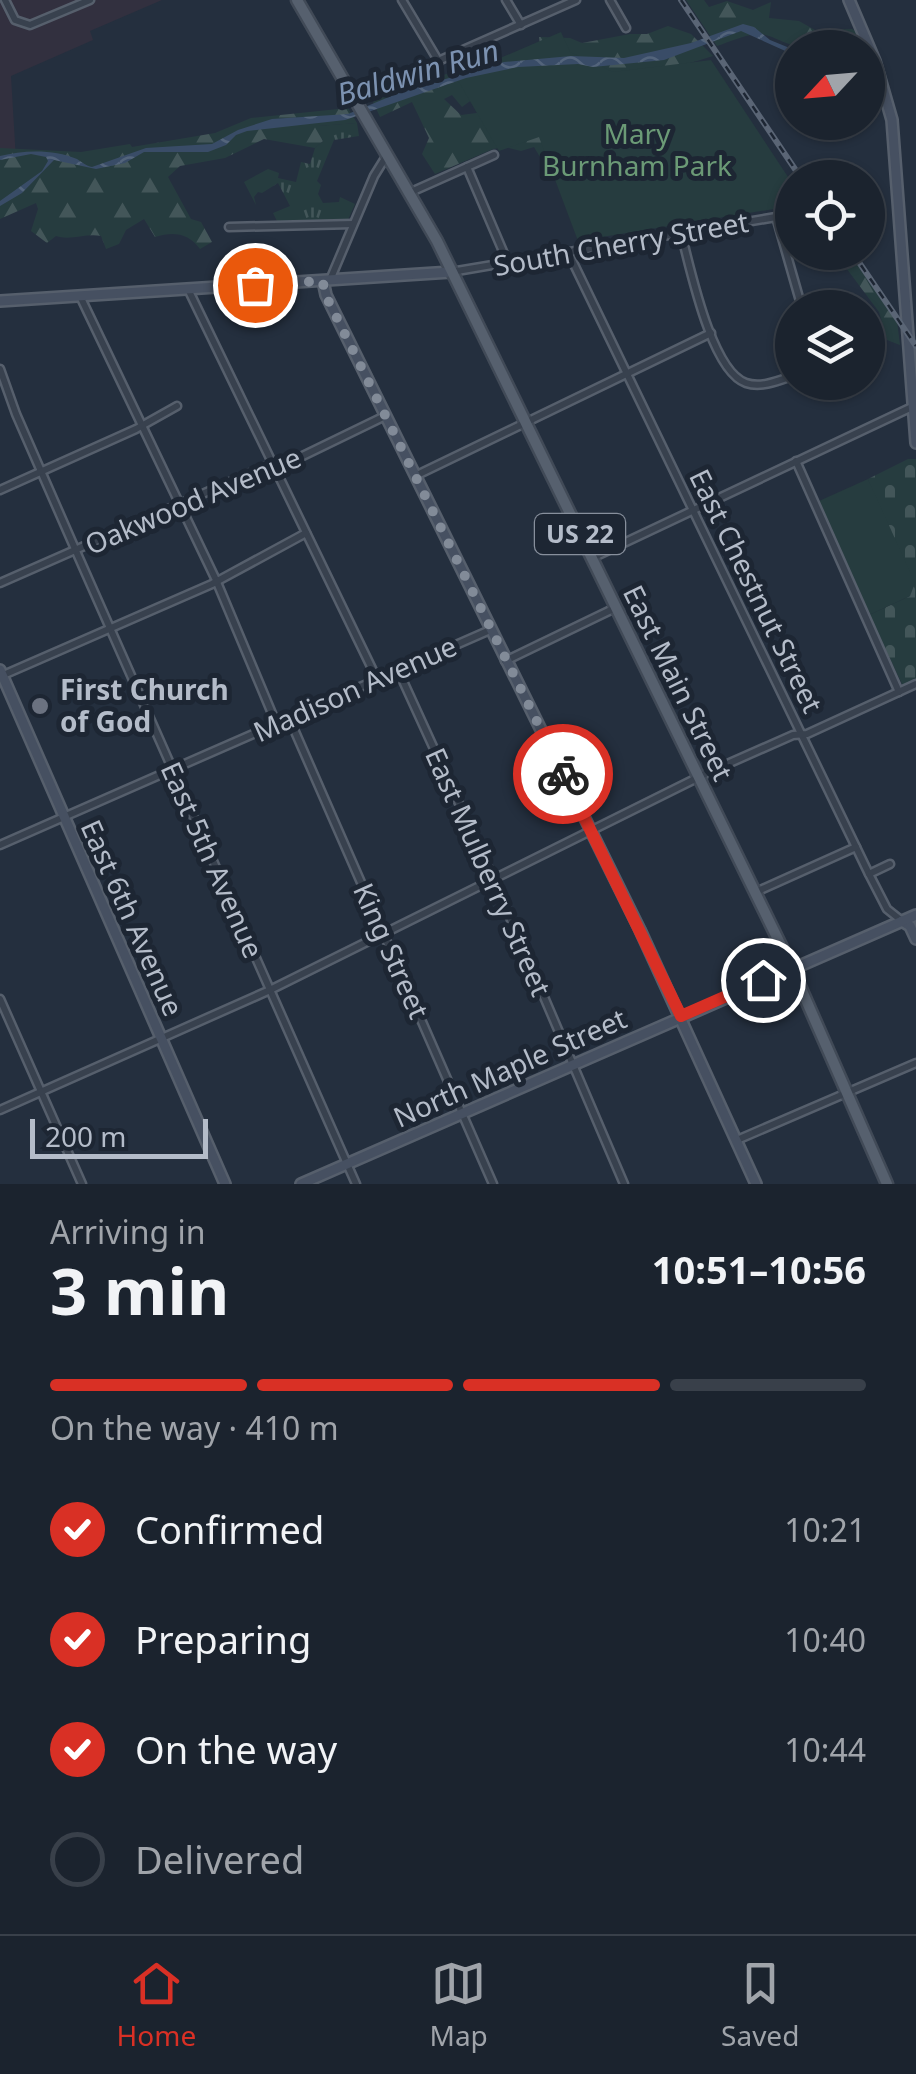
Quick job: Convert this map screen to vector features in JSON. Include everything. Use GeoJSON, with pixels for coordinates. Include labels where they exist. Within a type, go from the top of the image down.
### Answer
{"type":"FeatureCollection","features":[{"type":"Feature","properties":{"kind":"main road","name":"East Main Street"},"geometry":{"type":"LineString","coordinates":[[297,0],[411,192],[451,272],[756,892],[887,1184]]}},
{"type":"Feature","properties":{"kind":"street"},"geometry":{"type":"LineString","coordinates":[[5,0],[15,20],[30,25],[90,0]]}},
{"type":"Feature","properties":{"kind":"street"},"geometry":{"type":"LineString","coordinates":[[402,0],[439,62]]}},
{"type":"Feature","properties":{"kind":"street"},"geometry":{"type":"LineString","coordinates":[[506,0],[520,25]]}},
{"type":"Feature","properties":{"kind":"street"},"geometry":{"type":"LineString","coordinates":[[402,77],[576,0]]}},
{"type":"Feature","properties":{"kind":"street"},"geometry":{"type":"LineString","coordinates":[[610,0],[626,28]]}},
{"type":"Feature","properties":{"kind":"street"},"geometry":{"type":"LineString","coordinates":[[848,0],[891,112],[916,444]]}},
{"type":"Feature","properties":{"kind":"street"},"geometry":{"type":"LineString","coordinates":[[388,154],[381,160],[324,292],[681,1016],[756,1184]]}},
{"type":"Feature","properties":{"kind":"street"},"geometry":{"type":"LineString","coordinates":[[411,192],[494,155]]}},
{"type":"Feature","properties":{"kind":"street"},"geometry":{"type":"LineString","coordinates":[[467,167],[508,263]]}},
{"type":"Feature","properties":{"kind":"street","name":"South Cherry Street"},"geometry":{"type":"LineString","coordinates":[[451,272],[775,216]]}},
{"type":"Feature","properties":{"kind":"street"},"geometry":{"type":"LineString","coordinates":[[229,227],[353,224]]}},
{"type":"Feature","properties":{"kind":"street"},"geometry":{"type":"LineString","coordinates":[[681,233],[711,334],[726,366],[741,381],[759,385],[775,381]]}},
{"type":"Feature","properties":{"kind":"street","name":"East Chestnut Street"},"geometry":{"type":"LineString","coordinates":[[568,252],[868,874],[887,908],[910,926],[916,939]]}},
{"type":"Feature","properties":{"kind":"street"},"geometry":{"type":"LineString","coordinates":[[0,301],[451,272]]}},
{"type":"Feature","properties":{"kind":"street"},"geometry":{"type":"LineString","coordinates":[[188,289],[377,679]]}},
{"type":"Feature","properties":{"kind":"street"},"geometry":{"type":"LineString","coordinates":[[80,296],[216,580],[276,723]]}},
{"type":"Feature","properties":{"kind":"street"},"geometry":{"type":"LineString","coordinates":[[414,476],[711,334]]}},
{"type":"Feature","properties":{"kind":"street","name":"East 5th Avenue"},"geometry":{"type":"LineString","coordinates":[[0,370],[75,550],[356,1184]]}},
{"type":"Feature","properties":{"kind":"street"},"geometry":{"type":"LineString","coordinates":[[0,490],[177,406]]}},
{"type":"Feature","properties":{"kind":"street"},"geometry":{"type":"LineString","coordinates":[[592,558],[912,406]]}},
{"type":"Feature","properties":{"kind":"street","name":"Oakwood Avenue"},"geometry":{"type":"LineString","coordinates":[[0,583],[258,470],[282,466],[385,416]]}},
{"type":"Feature","properties":{"kind":"street"},"geometry":{"type":"LineString","coordinates":[[796,461],[899,692]]}},
{"type":"Feature","properties":{"kind":"street"},"geometry":{"type":"LineString","coordinates":[[1,674],[216,580],[306,533]]}},
{"type":"Feature","properties":{"kind":"street"},"geometry":{"type":"LineString","coordinates":[[505,661],[616,607]]}},
{"type":"Feature","properties":{"kind":"street","name":"Madison Avenue"},"geometry":{"type":"LineString","coordinates":[[0,845],[490,630]]}},
{"type":"Feature","properties":{"kind":"street","name":"East Mulberry Street"},"geometry":{"type":"LineString","coordinates":[[398,670],[494,880],[624,1184]]}},
{"type":"Feature","properties":{"kind":"street","name":"East 6th Avenue"},"geometry":{"type":"LineString","coordinates":[[1,674],[224,1184]]}},
{"type":"Feature","properties":{"kind":"street"},"geometry":{"type":"LineString","coordinates":[[0,1110],[270,990],[699,777],[916,684]]}},
{"type":"Feature","properties":{"kind":"street","name":"King Street"},"geometry":{"type":"LineString","coordinates":[[289,718],[493,1184]]}},
{"type":"Feature","properties":{"kind":"street"},"geometry":{"type":"LineString","coordinates":[[756,892],[856,847]]}},
{"type":"Feature","properties":{"kind":"street"},"geometry":{"type":"LineString","coordinates":[[868,874],[890,864]]}},
{"type":"Feature","properties":{"kind":"street","name":"North Maple Street"},"geometry":{"type":"LineString","coordinates":[[301,1184],[916,915]]}},
{"type":"Feature","properties":{"kind":"street"},"geometry":{"type":"LineString","coordinates":[[0,999],[82,1184]]}},
{"type":"Feature","properties":{"kind":"street"},"geometry":{"type":"LineString","coordinates":[[737,1140],[916,1063]]}},
{"type":"Feature","properties":{"kind":"shaded area"},"geometry":{"type":"Polygon","coordinates":[[[0,0],[162,0],[90,31],[93,40],[11,76],[16,160],[0,162],[0,0]]]}},
{"type":"Feature","properties":{"kind":"green space"},"geometry":{"type":"Polygon","coordinates":[[[686,0],[704,0],[709,7],[727,1],[753,10],[771,2],[769,18],[799,21],[815,30],[775,30],[775,38],[757,34],[717,46],[686,0]]]}},
{"type":"Feature","properties":{"kind":"green space"},"geometry":{"type":"Polygon","coordinates":[[[668,26],[691,34],[713,56],[630,74],[544,75],[539,37],[570,38],[582,43],[647,34],[668,26]]]}},
{"type":"Feature","properties":{"kind":"green space","name":"Mary Burnham Park"},"geometry":{"type":"Polygon","coordinates":[[[561,32],[570,52],[613,72],[711,60],[777,160],[775,209],[578,241],[539,137],[499,151],[456,77],[561,32]]]}},
{"type":"Feature","properties":{"kind":"green space"},"geometry":{"type":"Polygon","coordinates":[[[532,56],[462,107],[452,95],[444,99],[461,115],[492,111],[544,126],[552,160],[540,157],[534,147],[521,151],[505,147],[435,174],[422,154],[429,138],[412,102],[380,117],[373,102],[451,73],[532,56]]]}},
{"type":"Feature","properties":{"kind":"green space"},"geometry":{"type":"Polygon","coordinates":[[[348,108],[357,123],[318,126],[323,141],[315,148],[264,139],[225,158],[180,166],[168,177],[191,219],[201,222],[212,242],[200,249],[180,235],[155,237],[144,219],[126,230],[119,244],[106,249],[101,236],[95,235],[56,236],[47,243],[31,231],[38,209],[36,203],[0,219],[0,148],[81,152],[130,144],[132,147],[215,133],[251,118],[348,108]]]}},
{"type":"Feature","properties":{"kind":"green space"},"geometry":{"type":"Polygon","coordinates":[[[357,123],[359,136],[334,140],[317,181],[323,203],[339,202],[340,197],[355,204],[347,222],[278,223],[273,213],[290,206],[278,183],[258,192],[254,197],[256,205],[244,182],[268,169],[279,173],[278,178],[296,182],[301,162],[310,164],[315,148],[323,141],[317,126],[357,123]]]}},
{"type":"Feature","properties":{"kind":"green space"},"geometry":{"type":"Polygon","coordinates":[[[848,270],[862,270],[876,290],[863,290],[848,270]]]}},
{"type":"Feature","properties":{"kind":"green space"},"geometry":{"type":"Polygon","coordinates":[[[885,304],[897,321],[900,345],[887,340],[885,304]]]}},
{"type":"Feature","properties":{"kind":"green space"},"geometry":{"type":"Polygon","coordinates":[[[908,459],[916,459],[916,680],[903,686],[869,615],[910,596],[868,479],[908,459]]]}},
{"type":"Feature","properties":{"kind":"green space"},"geometry":{"type":"Polygon","coordinates":[[[868,479],[915,583],[910,596],[869,615],[819,501],[868,479]]]}},
{"type":"Feature","properties":{"kind":"water"},"geometry":{"type":"Polygon","coordinates":[[[743,24],[754,27],[775,42],[775,46],[741,31],[664,60],[593,67],[518,67],[466,78],[345,120],[247,131],[208,152],[144,152],[125,163],[96,169],[54,160],[22,193],[0,206],[0,201],[42,171],[48,161],[31,154],[0,160],[0,156],[48,152],[92,167],[146,148],[212,144],[272,119],[348,114],[401,92],[504,62],[571,56],[624,58],[691,43],[743,24]]]}},
{"type":"Feature","properties":{"kind":"railway"},"geometry":{"type":"LineString","coordinates":[[681,0],[789,160]]}},
{"type":"Feature","properties":{"kind":"railway"},"geometry":{"type":"LineString","coordinates":[[864,270],[916,346]]}},
{"type":"Feature","properties":{"kind":"way so far"},"geometry":{"type":"LineString","coordinates":[[255,285],[323,281],[324,292],[563,774]]}},
{"type":"Feature","properties":{"kind":"place","name":"First Church of God"},"geometry":{"type":"Point","coordinates":[40,706]}},
{"type":"Feature","properties":{"kind":"route"},"geometry":{"type":"LineString","coordinates":[[563,774],[681,1016],[763,980]]}},
{"type":"Feature","properties":{"kind":"water label","name":"Baldwin Run"},"geometry":{"type":"Point","coordinates":[418,73]}}]}
